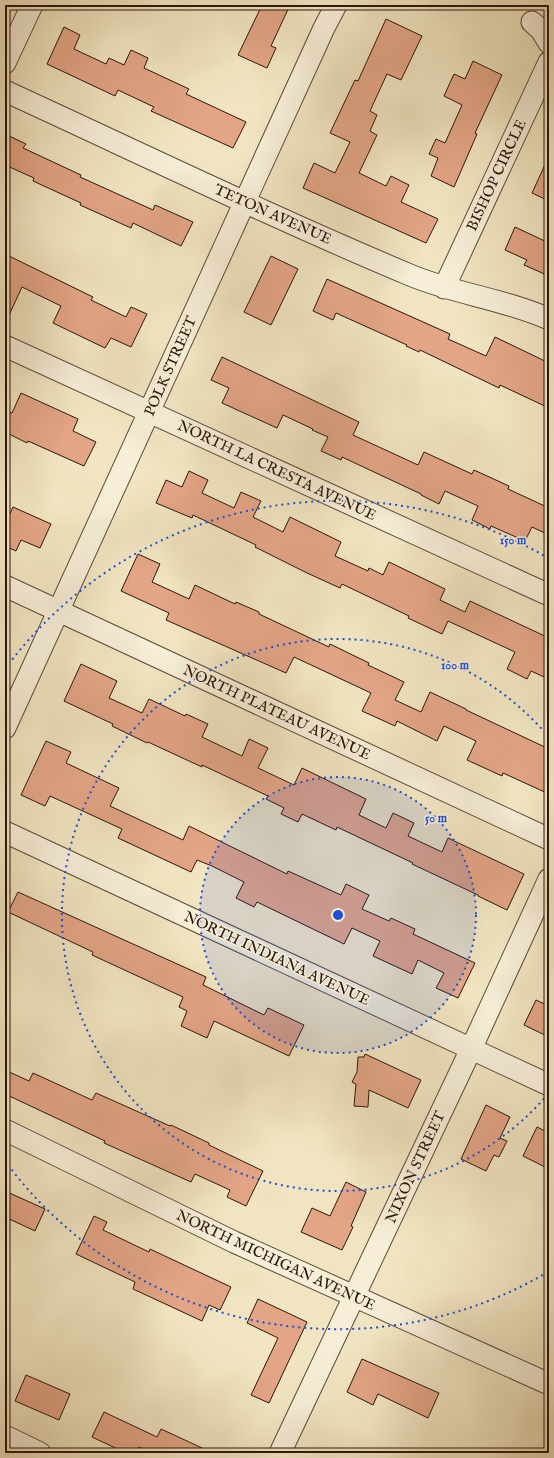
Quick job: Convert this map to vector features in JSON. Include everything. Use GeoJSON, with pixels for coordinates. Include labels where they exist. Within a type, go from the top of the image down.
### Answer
{"type":"FeatureCollection","features":[{"type":"Feature","properties":{"kind":"street"},"geometry":{"type":"LineString","coordinates":[[5,63],[32,5]]}},
{"type":"Feature","properties":{"kind":"street","name":"POLK STREET"},"geometry":{"type":"LineString","coordinates":[[5,728],[244,202],[336,5]]}},
{"type":"Feature","properties":{"kind":"street"},"geometry":{"type":"LineString","coordinates":[[532,22],[541,30],[549,43]]}},
{"type":"Feature","properties":{"kind":"street","name":"BISHOP CIRCLE"},"geometry":{"type":"LineString","coordinates":[[444,288],[549,62]]}},
{"type":"Feature","properties":{"kind":"street","name":"TETON AVENUE"},"geometry":{"type":"LineString","coordinates":[[5,91],[244,202],[412,276],[444,288],[504,302],[549,319]]}},
{"type":"Feature","properties":{"kind":"street","name":"NORTH LA CRESTA AVENUE"},"geometry":{"type":"LineString","coordinates":[[5,346],[549,595]]}},
{"type":"Feature","properties":{"kind":"street","name":"NORTH PLATEAU AVENUE"},"geometry":{"type":"LineString","coordinates":[[5,586],[549,839]]}},
{"type":"Feature","properties":{"kind":"street","name":"NORTH INDIANA AVENUE"},"geometry":{"type":"LineString","coordinates":[[5,832],[549,1085]]}},
{"type":"Feature","properties":{"kind":"street","name":"NIXON STREET"},"geometry":{"type":"LineString","coordinates":[[280,1453],[471,1049],[549,879]]}},
{"type":"Feature","properties":{"kind":"street","name":"NORTH MICHIGAN AVENUE"},"geometry":{"type":"LineString","coordinates":[[5,1130],[234,1242],[549,1384]]}},
{"type":"Feature","properties":{"kind":"street"},"geometry":{"type":"LineString","coordinates":[[5,1436],[40,1453]]}},
{"type":"Feature","properties":{"kind":"building"},"geometry":{"type":"Polygon","coordinates":[[[262,5],[290,5],[271,46],[276,48],[267,68],[238,55],[262,5]]]}},
{"type":"Feature","properties":{"kind":"building"},"geometry":{"type":"Polygon","coordinates":[[[386,19],[422,36],[401,80],[387,74],[370,111],[377,115],[370,131],[377,135],[359,173],[386,186],[391,176],[409,185],[401,202],[438,219],[426,243],[303,188],[314,163],[335,173],[350,142],[330,133],[355,80],[358,81],[386,19]]]}},
{"type":"Feature","properties":{"kind":"building"},"geometry":{"type":"Polygon","coordinates":[[[64,27],[80,35],[74,49],[106,64],[109,58],[124,65],[131,50],[148,58],[144,68],[189,89],[186,94],[246,122],[233,148],[151,111],[154,107],[118,90],[115,96],[47,64],[64,27]]]}},
{"type":"Feature","properties":{"kind":"building"},"geometry":{"type":"Polygon","coordinates":[[[473,61],[502,75],[475,133],[477,134],[454,187],[431,176],[438,158],[429,154],[436,139],[445,143],[462,105],[444,96],[454,74],[465,79],[473,61]]]}},
{"type":"Feature","properties":{"kind":"building"},"geometry":{"type":"Polygon","coordinates":[[[5,134],[26,144],[23,148],[81,175],[80,177],[153,210],[155,205],[193,222],[181,246],[133,223],[131,228],[80,205],[81,203],[33,181],[34,178],[5,165],[5,134]]]}},
{"type":"Feature","properties":{"kind":"building"},"geometry":{"type":"Polygon","coordinates":[[[549,156],[549,201],[532,193],[549,156]]]}},
{"type":"Feature","properties":{"kind":"building"},"geometry":{"type":"Polygon","coordinates":[[[515,227],[549,243],[549,276],[524,265],[527,260],[505,250],[515,227]]]}},
{"type":"Feature","properties":{"kind":"building"},"geometry":{"type":"Polygon","coordinates":[[[9,256],[93,297],[91,300],[126,317],[131,307],[147,314],[131,347],[111,338],[105,348],[53,323],[61,306],[22,287],[5,324],[5,265],[9,256]]]}},
{"type":"Feature","properties":{"kind":"building"},"geometry":{"type":"Polygon","coordinates":[[[271,256],[298,269],[271,325],[244,312],[271,256]]]}},
{"type":"Feature","properties":{"kind":"building"},"geometry":{"type":"Polygon","coordinates":[[[327,279],[450,334],[448,339],[486,356],[495,337],[549,363],[549,408],[500,385],[499,388],[420,350],[419,352],[406,346],[407,345],[336,313],[333,320],[313,311],[327,279]]]}},
{"type":"Feature","properties":{"kind":"building"},"geometry":{"type":"Polygon","coordinates":[[[222,357],[359,422],[353,435],[418,465],[424,452],[472,474],[474,470],[509,486],[508,489],[549,508],[549,535],[532,527],[525,541],[491,526],[490,529],[472,520],[478,506],[445,491],[439,504],[342,457],[341,460],[321,451],[328,437],[283,415],[277,428],[222,403],[229,388],[211,380],[222,357]]]}},
{"type":"Feature","properties":{"kind":"building"},"geometry":{"type":"Polygon","coordinates":[[[21,393],[78,419],[73,431],[96,442],[84,466],[28,441],[27,443],[5,432],[5,410],[12,413],[21,393]]]}},
{"type":"Feature","properties":{"kind":"building"},"geometry":{"type":"Polygon","coordinates":[[[189,471],[208,480],[202,493],[234,508],[241,492],[261,501],[253,517],[283,532],[290,517],[341,542],[335,556],[368,571],[369,568],[383,575],[389,562],[445,589],[440,600],[465,612],[470,601],[549,638],[549,666],[544,677],[531,671],[527,679],[507,669],[515,652],[448,621],[442,634],[408,618],[409,616],[342,584],[340,588],[307,573],[255,547],[256,545],[193,515],[192,518],[156,503],[166,480],[182,487],[189,471]]]}},
{"type":"Feature","properties":{"kind":"building"},"geometry":{"type":"Polygon","coordinates":[[[13,507],[51,524],[40,548],[21,540],[16,551],[5,546],[5,524],[13,507]]]}},
{"type":"Feature","properties":{"kind":"building"},"geometry":{"type":"Polygon","coordinates":[[[138,554],[160,564],[152,582],[189,599],[195,585],[235,604],[236,602],[259,612],[259,614],[329,647],[330,644],[369,663],[368,665],[404,682],[395,700],[421,712],[430,692],[549,749],[549,794],[503,773],[502,776],[467,760],[476,741],[444,726],[437,741],[397,721],[395,726],[362,711],[371,693],[294,657],[286,673],[166,620],[169,613],[121,591],[138,554]]]}},
{"type":"Feature","properties":{"kind":"building"},"geometry":{"type":"Polygon","coordinates":[[[81,664],[117,681],[109,698],[142,713],[149,699],[185,716],[186,714],[208,724],[202,737],[242,756],[249,739],[268,748],[258,768],[294,785],[302,768],[366,799],[359,815],[386,828],[393,813],[414,823],[408,836],[442,852],[448,838],[524,874],[507,910],[337,827],[336,830],[302,814],[298,822],[281,814],[284,808],[266,799],[268,796],[202,765],[202,767],[148,742],[147,743],[112,726],[113,724],[64,701],[81,664]]]}},
{"type":"Feature","properties":{"kind":"building"},"geometry":{"type":"Polygon","coordinates":[[[46,741],[71,752],[66,763],[119,788],[110,806],[183,840],[189,826],[287,874],[288,871],[341,895],[346,884],[369,895],[362,909],[389,921],[391,918],[415,929],[413,934],[475,963],[458,998],[436,988],[444,973],[418,960],[412,974],[373,956],[380,941],[352,928],[344,944],[257,902],[254,907],[236,898],[244,882],[212,866],[197,860],[191,872],[118,838],[122,829],[50,796],[45,806],[21,795],[46,741]]]}},
{"type":"Feature","properties":{"kind":"building"},"geometry":{"type":"Polygon","coordinates":[[[18,892],[206,977],[203,985],[264,1015],[268,1008],[304,1025],[289,1056],[214,1021],[207,1038],[181,1026],[187,1011],[179,1007],[183,997],[92,955],[93,952],[8,912],[18,892]]]}},
{"type":"Feature","properties":{"kind":"building"},"geometry":{"type":"Polygon","coordinates":[[[536,1000],[549,1006],[549,1037],[524,1025],[536,1000]]]}},
{"type":"Feature","properties":{"kind":"building"},"geometry":{"type":"Polygon","coordinates":[[[365,1054],[421,1080],[408,1108],[369,1090],[368,1107],[354,1106],[356,1084],[352,1082],[357,1072],[358,1057],[364,1057],[365,1054]]]}},
{"type":"Feature","properties":{"kind":"building"},"geometry":{"type":"Polygon","coordinates":[[[5,1070],[29,1081],[33,1073],[92,1100],[96,1093],[170,1126],[171,1125],[263,1171],[246,1206],[227,1197],[230,1190],[195,1174],[191,1182],[104,1143],[105,1141],[5,1094],[5,1070]]]}},
{"type":"Feature","properties":{"kind":"building"},"geometry":{"type":"Polygon","coordinates":[[[486,1105],[510,1117],[500,1138],[507,1141],[499,1157],[494,1155],[486,1171],[461,1159],[486,1105]]]}},
{"type":"Feature","properties":{"kind":"building"},"geometry":{"type":"Polygon","coordinates":[[[537,1127],[549,1133],[549,1169],[523,1156],[537,1127]]]}},
{"type":"Feature","properties":{"kind":"building"},"geometry":{"type":"Polygon","coordinates":[[[346,1182],[366,1192],[351,1226],[353,1227],[342,1250],[301,1232],[312,1208],[330,1216],[346,1182]]]}},
{"type":"Feature","properties":{"kind":"building"},"geometry":{"type":"Polygon","coordinates":[[[5,1191],[45,1209],[35,1231],[5,1217],[5,1191]]]}},
{"type":"Feature","properties":{"kind":"building"},"geometry":{"type":"Polygon","coordinates":[[[94,1216],[107,1222],[103,1230],[149,1252],[150,1249],[231,1287],[220,1310],[209,1305],[202,1321],[133,1289],[135,1282],[76,1254],[94,1216]]]}},
{"type":"Feature","properties":{"kind":"building"},"geometry":{"type":"Polygon","coordinates":[[[258,1299],[307,1322],[269,1403],[251,1395],[278,1338],[247,1323],[258,1299]]]}},
{"type":"Feature","properties":{"kind":"building"},"geometry":{"type":"Polygon","coordinates":[[[362,1359],[439,1393],[428,1418],[378,1394],[373,1405],[347,1392],[362,1359]]]}},
{"type":"Feature","properties":{"kind":"building"},"geometry":{"type":"Polygon","coordinates":[[[26,1375],[70,1394],[59,1420],[15,1401],[26,1375]]]}},
{"type":"Feature","properties":{"kind":"building"},"geometry":{"type":"Polygon","coordinates":[[[104,1412],[157,1437],[161,1429],[213,1453],[150,1453],[139,1447],[136,1453],[126,1453],[92,1437],[104,1412]]]}}]}
